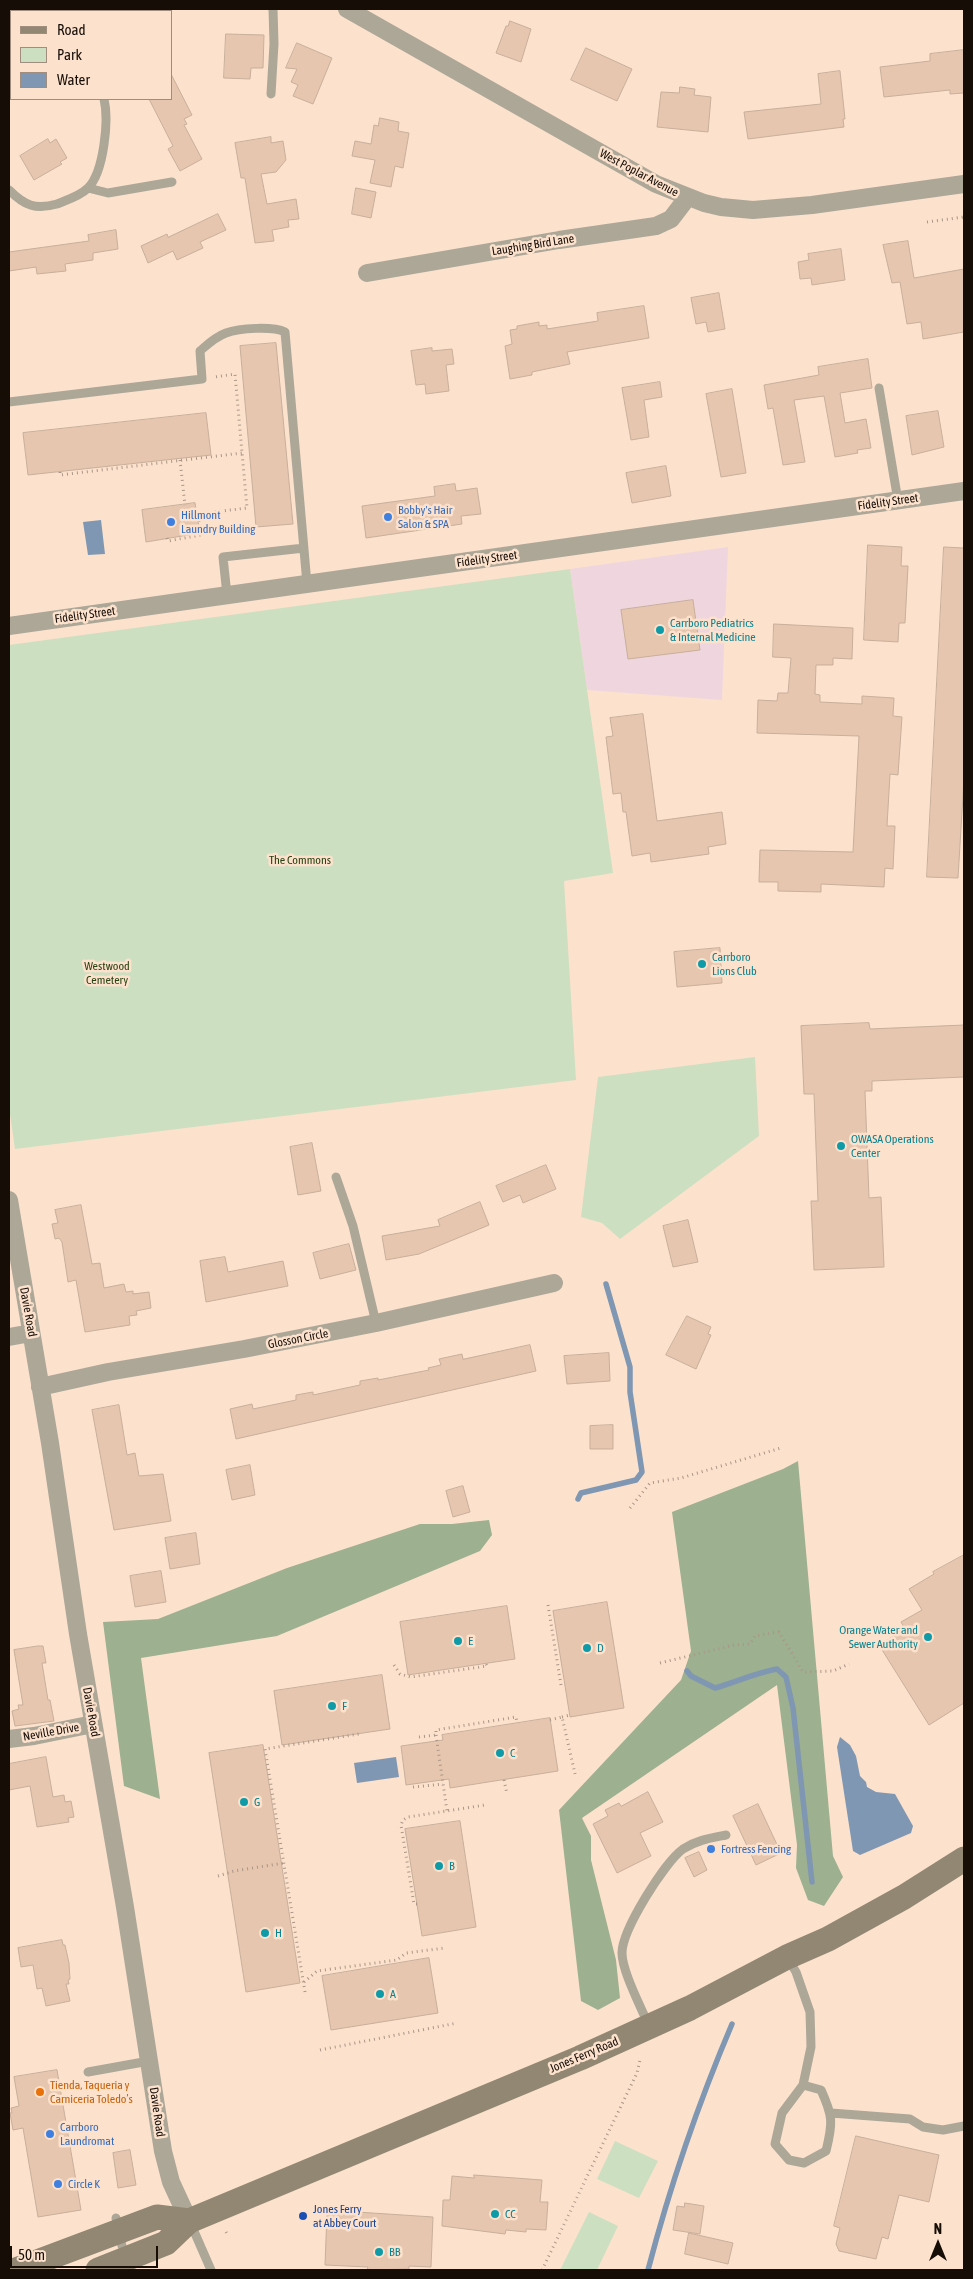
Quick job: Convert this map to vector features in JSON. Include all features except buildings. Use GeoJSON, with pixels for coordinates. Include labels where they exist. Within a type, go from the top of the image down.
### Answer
{"type":"FeatureCollection","features":[{"type":"Feature","properties":{"kind":"main road","name":"Jones Ferry Road"},"geometry":{"type":"LineString","coordinates":[[98,2270],[166,2242],[189,2220],[580,2058],[690,2008],[887,1906],[964,1859]]}},
{"type":"Feature","properties":{"kind":"main road","name":"Jones Ferry Road"},"geometry":{"type":"LineString","coordinates":[[16,2270],[157,2217],[189,2220]]}},
{"type":"Feature","properties":{"kind":"street","name":"West Poplar Avenue"},"geometry":{"type":"LineString","coordinates":[[347,9],[656,184],[687,198],[721,207],[753,210],[782,209],[964,184]]}},
{"type":"Feature","properties":{"kind":"street","name":"Laughing Bird Lane"},"geometry":{"type":"LineString","coordinates":[[367,273],[656,226],[670,219],[687,198]]}},
{"type":"Feature","properties":{"kind":"street","name":"Fidelity Street"},"geometry":{"type":"LineString","coordinates":[[9,626],[964,492]]}},
{"type":"Feature","properties":{"kind":"street","name":"Davie Road"},"geometry":{"type":"LineString","coordinates":[[9,1200],[162,2151],[171,2182],[189,2220]]}},
{"type":"Feature","properties":{"kind":"street","name":"Glosson Circle"},"geometry":{"type":"LineString","coordinates":[[40,1387],[108,1372],[244,1349],[376,1323],[554,1283]]}},
{"type":"Feature","properties":{"kind":"street"},"geometry":{"type":"LineString","coordinates":[[9,1337],[31,1334]]}},
{"type":"Feature","properties":{"kind":"street","name":"Neville Drive"},"geometry":{"type":"LineString","coordinates":[[9,1739],[93,1724]]}},
{"type":"Feature","properties":{"kind":"lane"},"geometry":{"type":"LineString","coordinates":[[271,94],[274,44],[273,9]]}},
{"type":"Feature","properties":{"kind":"lane"},"geometry":{"type":"LineString","coordinates":[[9,190],[30,206],[46,207],[70,200],[88,188],[98,170],[104,142],[104,100]]}},
{"type":"Feature","properties":{"kind":"lane"},"geometry":{"type":"LineString","coordinates":[[88,188],[108,193],[172,182]]}},
{"type":"Feature","properties":{"kind":"lane"},"geometry":{"type":"LineString","coordinates":[[9,402],[202,379],[200,351],[213,339],[227,332],[276,328],[285,332],[307,584]]}},
{"type":"Feature","properties":{"kind":"lane"},"geometry":{"type":"LineString","coordinates":[[879,388],[898,501]]}},
{"type":"Feature","properties":{"kind":"lane"},"geometry":{"type":"LineString","coordinates":[[227,596],[223,557],[304,548]]}},
{"type":"Feature","properties":{"kind":"lane"},"geometry":{"type":"LineString","coordinates":[[336,1176],[353,1226],[376,1323]]}},
{"type":"Feature","properties":{"kind":"lane"},"geometry":{"type":"LineString","coordinates":[[650,2026],[632,1988],[622,1953],[629,1928],[666,1866],[683,1850],[702,1839],[726,1836]]}},
{"type":"Feature","properties":{"kind":"lane"},"geometry":{"type":"LineString","coordinates":[[787,1957],[796,1972],[810,2012],[811,2047],[803,2085],[782,2113],[775,2144],[789,2160],[804,2163],[826,2151],[830,2134],[831,2113],[821,2090],[803,2085]]}},
{"type":"Feature","properties":{"kind":"lane"},"geometry":{"type":"LineString","coordinates":[[88,2072],[149,2061]]}},
{"type":"Feature","properties":{"kind":"lane"},"geometry":{"type":"LineString","coordinates":[[831,2113],[910,2119],[923,2127],[944,2130],[964,2126]]}},
{"type":"Feature","properties":{"kind":"lane"},"geometry":{"type":"LineString","coordinates":[[189,2220],[211,2270]]}},
{"type":"Feature","properties":{"kind":"path"},"geometry":{"type":"LineString","coordinates":[[927,222],[964,217]]}},
{"type":"Feature","properties":{"kind":"path"},"geometry":{"type":"LineString","coordinates":[[167,538],[168,541],[201,535],[198,514],[247,508],[235,374],[202,379]]}},
{"type":"Feature","properties":{"kind":"path"},"geometry":{"type":"LineString","coordinates":[[60,472],[60,475],[242,453]]}},
{"type":"Feature","properties":{"kind":"path"},"geometry":{"type":"LineString","coordinates":[[180,460],[186,504]]}},
{"type":"Feature","properties":{"kind":"path"},"geometry":{"type":"LineString","coordinates":[[630,1508],[650,1483],[682,1478],[781,1448]]}},
{"type":"Feature","properties":{"kind":"path"},"geometry":{"type":"LineString","coordinates":[[548,1605],[561,1685],[565,1685]]}},
{"type":"Feature","properties":{"kind":"path"},"geometry":{"type":"LineString","coordinates":[[660,1663],[734,1645],[750,1644],[755,1636],[780,1632],[803,1672],[833,1671],[849,1664]]}},
{"type":"Feature","properties":{"kind":"path"},"geometry":{"type":"LineString","coordinates":[[394,1665],[400,1674],[411,1677],[487,1666],[486,1664]]}},
{"type":"Feature","properties":{"kind":"path"},"geometry":{"type":"LineString","coordinates":[[550,1720],[570,1715]]}},
{"type":"Feature","properties":{"kind":"path"},"geometry":{"type":"LineString","coordinates":[[447,1811],[436,1730],[516,1717],[517,1723]]}},
{"type":"Feature","properties":{"kind":"path"},"geometry":{"type":"LineString","coordinates":[[562,1717],[575,1774]]}},
{"type":"Feature","properties":{"kind":"path"},"geometry":{"type":"LineString","coordinates":[[305,1992],[265,1749],[359,1734]]}},
{"type":"Feature","properties":{"kind":"path"},"geometry":{"type":"LineString","coordinates":[[419,1737],[436,1735]]}},
{"type":"Feature","properties":{"kind":"path"},"geometry":{"type":"LineString","coordinates":[[504,1780],[506,1794]]}},
{"type":"Feature","properties":{"kind":"path"},"geometry":{"type":"LineString","coordinates":[[413,1787],[443,1784]]}},
{"type":"Feature","properties":{"kind":"path"},"geometry":{"type":"LineString","coordinates":[[416,1904],[414,1904],[401,1825],[403,1820],[408,1817],[485,1805]]}},
{"type":"Feature","properties":{"kind":"path"},"geometry":{"type":"LineString","coordinates":[[218,1876],[234,1871],[284,1863]]}},
{"type":"Feature","properties":{"kind":"path"},"geometry":{"type":"LineString","coordinates":[[304,1982],[317,1971],[397,1960],[406,1953],[445,1948]]}},
{"type":"Feature","properties":{"kind":"path"},"geometry":{"type":"LineString","coordinates":[[320,2050],[457,2023]]}},
{"type":"Feature","properties":{"kind":"path"},"geometry":{"type":"LineString","coordinates":[[542,2270],[637,2074],[640,2060]]}},
{"type":"Feature","properties":{"kind":"shaded area"},"geometry":{"type":"Polygon","coordinates":[[[728,547],[722,700],[587,690],[570,569],[728,547]]]}},
{"type":"Feature","properties":{"kind":"green space","name":"The Commons"},"geometry":{"type":"Polygon","coordinates":[[[570,569],[613,873],[564,881],[576,1080],[15,1149],[9,1107],[9,645],[570,569]]]}},
{"type":"Feature","properties":{"kind":"green space"},"geometry":{"type":"Polygon","coordinates":[[[755,1057],[759,1136],[620,1239],[602,1223],[581,1217],[598,1077],[755,1057]]]}},
{"type":"Feature","properties":{"kind":"green space"},"geometry":{"type":"Polygon","coordinates":[[[798,1461],[833,1856],[843,1877],[824,1906],[808,1900],[796,1868],[797,1845],[777,1685],[582,1818],[591,1836],[591,1860],[616,1960],[620,1998],[598,2010],[581,2001],[559,1810],[681,1680],[691,1651],[672,1512],[783,1469],[798,1461]]]}},
{"type":"Feature","properties":{"kind":"green space"},"geometry":{"type":"Polygon","coordinates":[[[489,1520],[492,1535],[480,1551],[277,1636],[141,1658],[160,1799],[124,1786],[103,1622],[158,1619],[287,1568],[420,1524],[452,1524],[489,1520]]]}},
{"type":"Feature","properties":{"kind":"green space"},"geometry":{"type":"Polygon","coordinates":[[[615,2141],[658,2161],[639,2198],[597,2179],[615,2141]]]}},
{"type":"Feature","properties":{"kind":"green space"},"geometry":{"type":"Polygon","coordinates":[[[589,2212],[618,2226],[597,2270],[560,2270],[589,2212]]]}},
{"type":"Feature","properties":{"kind":"water"},"geometry":{"type":"Polygon","coordinates":[[[101,520],[105,554],[88,555],[83,522],[101,520]]]}},
{"type":"Feature","properties":{"kind":"water"},"geometry":{"type":"Polygon","coordinates":[[[840,1737],[850,1745],[856,1756],[860,1776],[866,1782],[867,1787],[876,1792],[895,1794],[913,1826],[911,1833],[860,1855],[853,1851],[837,1747],[840,1737]]]}},
{"type":"Feature","properties":{"kind":"water"},"geometry":{"type":"Polygon","coordinates":[[[396,1757],[399,1777],[357,1783],[354,1763],[396,1757]]]}},
{"type":"Feature","properties":{"kind":"waterway"},"geometry":{"type":"LineString","coordinates":[[578,1499],[581,1493],[636,1480],[642,1472],[630,1392],[630,1367],[606,1284]]}},
{"type":"Feature","properties":{"kind":"waterway"},"geometry":{"type":"LineString","coordinates":[[687,1671],[691,1676],[715,1688],[777,1669],[786,1677],[793,1708],[812,1882]]}},
{"type":"Feature","properties":{"kind":"waterway"},"geometry":{"type":"LineString","coordinates":[[648,2270],[686,2146],[732,2024]]}},
{"type":"Feature","properties":{"kind":"place","name":"Bobby's Hair Salon & SPA"},"geometry":{"type":"Point","coordinates":[388,517]}},
{"type":"Feature","properties":{"kind":"place","name":"Hillmont Laundry Building"},"geometry":{"type":"Point","coordinates":[171,522]}},
{"type":"Feature","properties":{"kind":"place","name":"Carrboro Pediatrics & Internal Medicine"},"geometry":{"type":"Point","coordinates":[660,630]}},
{"type":"Feature","properties":{"kind":"place","name":"Carrboro Lions Club"},"geometry":{"type":"Point","coordinates":[702,964]}},
{"type":"Feature","properties":{"kind":"place","name":"OWASA Operations Center"},"geometry":{"type":"Point","coordinates":[841,1146]}},
{"type":"Feature","properties":{"kind":"place","name":"Orange Water and Sewer Authority"},"geometry":{"type":"Point","coordinates":[928,1637]}},
{"type":"Feature","properties":{"kind":"place","name":"E"},"geometry":{"type":"Point","coordinates":[458,1641]}},
{"type":"Feature","properties":{"kind":"place","name":"D"},"geometry":{"type":"Point","coordinates":[587,1648]}},
{"type":"Feature","properties":{"kind":"place","name":"F"},"geometry":{"type":"Point","coordinates":[332,1706]}},
{"type":"Feature","properties":{"kind":"place","name":"C"},"geometry":{"type":"Point","coordinates":[500,1753]}},
{"type":"Feature","properties":{"kind":"place","name":"G"},"geometry":{"type":"Point","coordinates":[244,1802]}},
{"type":"Feature","properties":{"kind":"place","name":"Fortress Fencing"},"geometry":{"type":"Point","coordinates":[711,1849]}},
{"type":"Feature","properties":{"kind":"place","name":"B"},"geometry":{"type":"Point","coordinates":[439,1866]}},
{"type":"Feature","properties":{"kind":"place","name":"H"},"geometry":{"type":"Point","coordinates":[265,1933]}},
{"type":"Feature","properties":{"kind":"place","name":"A"},"geometry":{"type":"Point","coordinates":[380,1994]}},
{"type":"Feature","properties":{"kind":"place","name":"Tienda, Taqueria y Carniceria Toledo’s"},"geometry":{"type":"Point","coordinates":[40,2092]}},
{"type":"Feature","properties":{"kind":"place","name":"Carrboro Laundromat"},"geometry":{"type":"Point","coordinates":[50,2134]}},
{"type":"Feature","properties":{"kind":"place","name":"Circle K"},"geometry":{"type":"Point","coordinates":[58,2184]}},
{"type":"Feature","properties":{"kind":"place","name":"CC"},"geometry":{"type":"Point","coordinates":[495,2214]}},
{"type":"Feature","properties":{"kind":"place","name":"Jones Ferry at Abbey Court"},"geometry":{"type":"Point","coordinates":[303,2216]}},
{"type":"Feature","properties":{"kind":"place","name":"BB"},"geometry":{"type":"Point","coordinates":[379,2252]}},
{"type":"Feature","properties":{"kind":"park label","name":"Westwood Cemetery"},"geometry":{"type":"Point","coordinates":[107,973]}}]}
